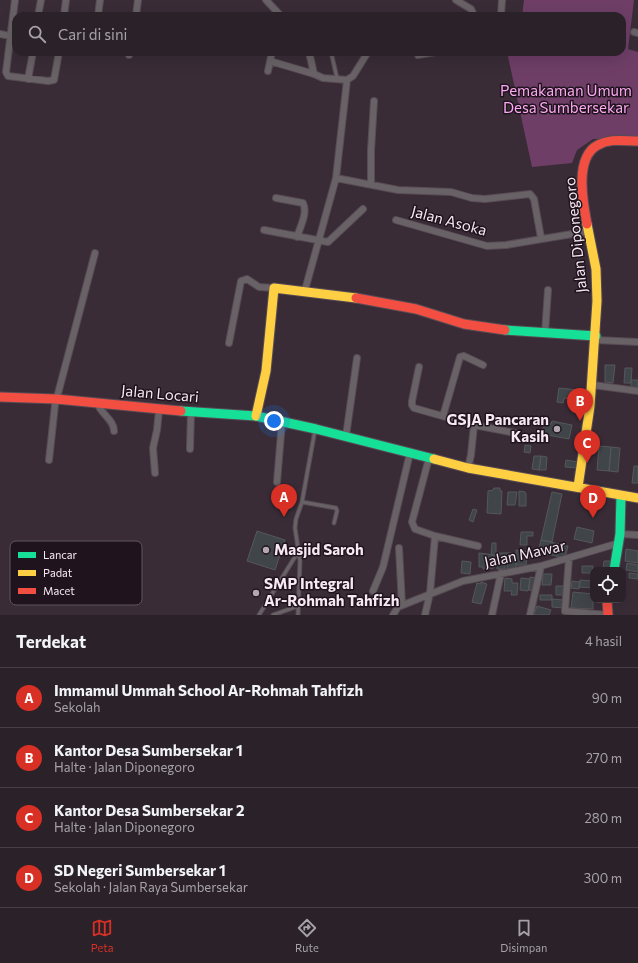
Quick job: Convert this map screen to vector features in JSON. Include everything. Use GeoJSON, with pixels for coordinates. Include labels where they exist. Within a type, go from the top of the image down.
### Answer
{"type":"FeatureCollection","features":[{"type":"Feature","properties":{"kind":"street"},"geometry":{"type":"LineString","coordinates":[[13,12],[15,0]]}},
{"type":"Feature","properties":{"kind":"street"},"geometry":{"type":"LineString","coordinates":[[39,12],[41,0]]}},
{"type":"Feature","properties":{"kind":"street"},"geometry":{"type":"LineString","coordinates":[[64,12],[66,0]]}},
{"type":"Feature","properties":{"kind":"street"},"geometry":{"type":"LineString","coordinates":[[98,12],[100,0]]}},
{"type":"Feature","properties":{"kind":"street"},"geometry":{"type":"LineString","coordinates":[[136,12],[138,0]]}},
{"type":"Feature","properties":{"kind":"street"},"geometry":{"type":"LineString","coordinates":[[266,0],[277,12]]}},
{"type":"Feature","properties":{"kind":"street"},"geometry":{"type":"LineString","coordinates":[[456,0],[471,9],[472,12]]}},
{"type":"Feature","properties":{"kind":"street"},"geometry":{"type":"LineString","coordinates":[[501,12],[502,0]]}},
{"type":"Feature","properties":{"kind":"street"},"geometry":{"type":"LineString","coordinates":[[12,22],[7,75],[48,81],[55,79],[58,56]]}},
{"type":"Feature","properties":{"kind":"street"},"geometry":{"type":"LineString","coordinates":[[0,34],[10,36]]}},
{"type":"Feature","properties":{"kind":"street"},"geometry":{"type":"LineString","coordinates":[[28,79],[32,56]]}},
{"type":"Feature","properties":{"kind":"street"},"geometry":{"type":"LineString","coordinates":[[268,71],[271,56]]}},
{"type":"Feature","properties":{"kind":"street"},"geometry":{"type":"LineString","coordinates":[[310,56],[314,74]]}},
{"type":"Feature","properties":{"kind":"street"},"geometry":{"type":"LineString","coordinates":[[270,61],[323,78],[347,80],[353,76],[366,56]]}},
{"type":"Feature","properties":{"kind":"street"},"geometry":{"type":"LineString","coordinates":[[305,290],[336,178],[347,80]]}},
{"type":"Feature","properties":{"kind":"street"},"geometry":{"type":"LineString","coordinates":[[371,184],[371,150],[374,101]]}},
{"type":"Feature","properties":{"kind":"street","name":"Jalan Diponegoro"},"geometry":{"type":"LineString","coordinates":[[578,487],[593,385],[596,338],[596,263],[582,183],[583,172],[589,152],[600,143],[638,141]]}},
{"type":"Feature","properties":{"kind":"street"},"geometry":{"type":"LineString","coordinates":[[336,178],[398,190],[451,192],[472,198],[485,199],[530,194],[534,199],[541,238]]}},
{"type":"Feature","properties":{"kind":"street"},"geometry":{"type":"LineString","coordinates":[[276,198],[303,203],[305,207],[304,214],[297,237]]}},
{"type":"Feature","properties":{"kind":"street"},"geometry":{"type":"LineString","coordinates":[[264,230],[326,242],[332,240],[363,209]]}},
{"type":"Feature","properties":{"kind":"street","name":"Jalan Asoka"},"geometry":{"type":"LineString","coordinates":[[396,220],[487,246],[506,245],[590,231]]}},
{"type":"Feature","properties":{"kind":"street"},"geometry":{"type":"LineString","coordinates":[[49,460],[56,399],[95,253]]}},
{"type":"Feature","properties":{"kind":"street"},"geometry":{"type":"LineString","coordinates":[[229,343],[241,281],[247,279],[259,287],[305,290],[417,309],[438,317],[476,326],[638,342]]}},
{"type":"Feature","properties":{"kind":"street"},"geometry":{"type":"LineString","coordinates":[[256,416],[266,371],[274,288]]}},
{"type":"Feature","properties":{"kind":"street"},"geometry":{"type":"LineString","coordinates":[[545,333],[548,290]]}},
{"type":"Feature","properties":{"kind":"street"},"geometry":{"type":"LineString","coordinates":[[443,416],[460,357],[464,356],[483,365]]}},
{"type":"Feature","properties":{"kind":"street"},"geometry":{"type":"LineString","coordinates":[[346,436],[357,358]]}},
{"type":"Feature","properties":{"kind":"street"},"geometry":{"type":"LineString","coordinates":[[419,367],[412,406],[419,410],[474,425],[515,433]]}},
{"type":"Feature","properties":{"kind":"street"},"geometry":{"type":"LineString","coordinates":[[593,385],[638,391]]}},
{"type":"Feature","properties":{"kind":"street","name":"Jalan Locari"},"geometry":{"type":"LineString","coordinates":[[0,397],[97,402],[159,410],[256,416],[346,436],[468,468],[638,498]]}},
{"type":"Feature","properties":{"kind":"street"},"geometry":{"type":"LineString","coordinates":[[97,402],[100,411],[114,424],[114,431]]}},
{"type":"Feature","properties":{"kind":"street"},"geometry":{"type":"LineString","coordinates":[[155,473],[153,448],[159,410]]}},
{"type":"Feature","properties":{"kind":"street"},"geometry":{"type":"LineString","coordinates":[[190,449],[191,411]]}},
{"type":"Feature","properties":{"kind":"street"},"geometry":{"type":"LineString","coordinates":[[277,482],[282,422]]}},
{"type":"Feature","properties":{"kind":"street"},"geometry":{"type":"LineString","coordinates":[[468,468],[474,425]]}},
{"type":"Feature","properties":{"kind":"street"},"geometry":{"type":"LineString","coordinates":[[373,591],[383,567],[410,453]]}},
{"type":"Feature","properties":{"kind":"street"},"geometry":{"type":"LineString","coordinates":[[429,458],[412,522],[415,529],[435,536],[478,546]]}},
{"type":"Feature","properties":{"kind":"street"},"geometry":{"type":"LineString","coordinates":[[615,567],[620,538],[621,496]]}},
{"type":"Feature","properties":{"kind":"street","name":"Jalan Mawar"},"geometry":{"type":"LineString","coordinates":[[402,605],[463,581],[541,566],[569,558],[620,538],[638,535]]}},
{"type":"Feature","properties":{"kind":"street"},"geometry":{"type":"LineString","coordinates":[[425,615],[430,593],[435,536]]}},
{"type":"Feature","properties":{"kind":"street"},"geometry":{"type":"LineString","coordinates":[[393,615],[396,608],[402,605],[399,548]]}},
{"type":"Feature","properties":{"kind":"street"},"geometry":{"type":"LineString","coordinates":[[569,558],[564,613],[608,615],[607,603]]}},
{"type":"Feature","properties":{"kind":"street"},"geometry":{"type":"LineString","coordinates":[[530,615],[541,566]]}},
{"type":"Feature","properties":{"kind":"street"},"geometry":{"type":"LineString","coordinates":[[492,615],[502,573]]}},
{"type":"Feature","properties":{"kind":"lane"},"geometry":{"type":"LineString","coordinates":[[332,56],[337,78]]}},
{"type":"Feature","properties":{"kind":"lane"},"geometry":{"type":"LineString","coordinates":[[298,615],[300,561],[296,519],[302,502],[316,429]]}},
{"type":"Feature","properties":{"kind":"lane"},"geometry":{"type":"LineString","coordinates":[[302,502],[336,508],[337,511],[334,522]]}},
{"type":"Feature","properties":{"kind":"lane"},"geometry":{"type":"LineString","coordinates":[[259,615],[298,552]]}},
{"type":"Feature","properties":{"kind":"lane"},"geometry":{"type":"LineString","coordinates":[[273,615],[298,606]]}},
{"type":"Feature","properties":{"kind":"green space","name":"Pemakaman Umum Desa Sumbersekar"},"geometry":{"type":"Polygon","coordinates":[[[524,0],[634,0],[628,49],[638,52],[638,138],[593,139],[577,150],[572,163],[532,167],[508,56],[626,56],[626,12],[522,12],[524,0]]]}},
{"type":"Feature","properties":{"kind":"building"},"geometry":{"type":"Polygon","coordinates":[[[605,365],[615,365],[613,383],[605,382],[605,365]]]}},
{"type":"Feature","properties":{"kind":"building"},"geometry":{"type":"Polygon","coordinates":[[[625,368],[632,368],[631,383],[624,383],[625,368]]]}},
{"type":"Feature","properties":{"kind":"building"},"geometry":{"type":"Polygon","coordinates":[[[631,380],[638,380],[638,389],[631,388],[631,380]]]}},
{"type":"Feature","properties":{"kind":"building"},"geometry":{"type":"Polygon","coordinates":[[[559,388],[578,390],[577,400],[564,398],[563,403],[557,402],[559,388]]]}},
{"type":"Feature","properties":{"kind":"building","name":"GSJA Pancaran Kasih"},"geometry":{"type":"Polygon","coordinates":[[[552,421],[572,425],[569,439],[542,434],[544,422],[551,424],[552,421]]]}},
{"type":"Feature","properties":{"kind":"building"},"geometry":{"type":"Polygon","coordinates":[[[525,445],[531,446],[530,453],[524,452],[525,445]]]}},
{"type":"Feature","properties":{"kind":"building"},"geometry":{"type":"Polygon","coordinates":[[[599,446],[611,447],[609,471],[597,470],[599,446]]]}},
{"type":"Feature","properties":{"kind":"building"},"geometry":{"type":"Polygon","coordinates":[[[611,447],[620,448],[618,472],[609,471],[611,447]]]}},
{"type":"Feature","properties":{"kind":"building"},"geometry":{"type":"Polygon","coordinates":[[[534,456],[541,456],[539,470],[532,469],[534,456]]]}},
{"type":"Feature","properties":{"kind":"building"},"geometry":{"type":"Polygon","coordinates":[[[541,456],[547,457],[546,470],[539,470],[541,456]]]}},
{"type":"Feature","properties":{"kind":"building"},"geometry":{"type":"Polygon","coordinates":[[[566,460],[578,462],[577,468],[565,467],[566,460]]]}},
{"type":"Feature","properties":{"kind":"building"},"geometry":{"type":"Polygon","coordinates":[[[634,466],[638,466],[638,483],[632,483],[634,466]]]}},
{"type":"Feature","properties":{"kind":"building"},"geometry":{"type":"Polygon","coordinates":[[[494,488],[500,488],[500,491],[502,491],[501,514],[487,513],[488,491],[493,490],[494,488]]]}},
{"type":"Feature","properties":{"kind":"building"},"geometry":{"type":"Polygon","coordinates":[[[519,491],[525,492],[526,494],[526,506],[519,506],[519,491]]]}},
{"type":"Feature","properties":{"kind":"building"},"geometry":{"type":"Polygon","coordinates":[[[508,492],[517,492],[515,505],[507,505],[508,492]]]}},
{"type":"Feature","properties":{"kind":"building"},"geometry":{"type":"Polygon","coordinates":[[[552,492],[562,494],[552,542],[541,540],[552,492]]]}},
{"type":"Feature","properties":{"kind":"building"},"geometry":{"type":"Polygon","coordinates":[[[473,509],[477,510],[473,522],[469,520],[473,509]]]}},
{"type":"Feature","properties":{"kind":"building"},"geometry":{"type":"Polygon","coordinates":[[[577,527],[594,531],[592,543],[574,539],[577,527]]]}},
{"type":"Feature","properties":{"kind":"building","name":"Masjid Saroh"},"geometry":{"type":"Polygon","coordinates":[[[257,531],[285,540],[275,570],[247,561],[257,531]]]}},
{"type":"Feature","properties":{"kind":"building"},"geometry":{"type":"Polygon","coordinates":[[[521,532],[533,532],[533,536],[527,536],[527,545],[520,545],[521,532]]]}},
{"type":"Feature","properties":{"kind":"building"},"geometry":{"type":"Polygon","coordinates":[[[541,540],[568,546],[565,558],[538,552],[541,540]]]}},
{"type":"Feature","properties":{"kind":"building"},"geometry":{"type":"Polygon","coordinates":[[[492,543],[496,543],[496,555],[491,555],[492,543]]]}},
{"type":"Feature","properties":{"kind":"building"},"geometry":{"type":"Polygon","coordinates":[[[626,549],[638,551],[638,563],[625,561],[626,549]]]}},
{"type":"Feature","properties":{"kind":"building"},"geometry":{"type":"Polygon","coordinates":[[[516,550],[529,552],[529,559],[527,559],[526,565],[516,565],[516,550]]]}},
{"type":"Feature","properties":{"kind":"building"},"geometry":{"type":"Polygon","coordinates":[[[479,553],[494,555],[494,568],[483,569],[483,567],[479,567],[479,553]]]}},
{"type":"Feature","properties":{"kind":"building"},"geometry":{"type":"Polygon","coordinates":[[[497,553],[508,553],[508,560],[505,560],[505,569],[497,569],[497,553]]]}},
{"type":"Feature","properties":{"kind":"building"},"geometry":{"type":"Polygon","coordinates":[[[508,553],[513,553],[512,558],[516,558],[516,569],[507,569],[508,553]]]}},
{"type":"Feature","properties":{"kind":"building"},"geometry":{"type":"Polygon","coordinates":[[[462,561],[471,562],[470,574],[461,573],[462,561]]]}},
{"type":"Feature","properties":{"kind":"building"},"geometry":{"type":"Polygon","coordinates":[[[604,561],[612,561],[612,567],[603,567],[604,561]]]}},
{"type":"Feature","properties":{"kind":"building"},"geometry":{"type":"Polygon","coordinates":[[[627,563],[638,565],[638,572],[626,570],[627,563]]]}},
{"type":"Feature","properties":{"kind":"building"},"geometry":{"type":"Polygon","coordinates":[[[582,566],[593,566],[590,567],[590,573],[582,573],[582,566]]]}},
{"type":"Feature","properties":{"kind":"building"},"geometry":{"type":"Polygon","coordinates":[[[629,573],[638,574],[638,579],[629,578],[629,573]]]}},
{"type":"Feature","properties":{"kind":"building"},"geometry":{"type":"Polygon","coordinates":[[[543,574],[552,574],[551,585],[542,585],[543,574]]]}},
{"type":"Feature","properties":{"kind":"building"},"geometry":{"type":"Polygon","coordinates":[[[530,577],[537,578],[536,591],[529,590],[530,577]]]}},
{"type":"Feature","properties":{"kind":"building"},"geometry":{"type":"Polygon","coordinates":[[[505,578],[512,579],[512,583],[518,583],[517,595],[511,595],[512,591],[504,591],[505,578]]]}},
{"type":"Feature","properties":{"kind":"building"},"geometry":{"type":"Polygon","coordinates":[[[521,578],[530,579],[528,591],[520,590],[521,578]]]}},
{"type":"Feature","properties":{"kind":"building"},"geometry":{"type":"Polygon","coordinates":[[[580,580],[590,581],[590,588],[579,587],[580,580]]]}},
{"type":"Feature","properties":{"kind":"building"},"geometry":{"type":"Polygon","coordinates":[[[572,581],[580,582],[579,589],[571,588],[572,581]]]}},
{"type":"Feature","properties":{"kind":"building"},"geometry":{"type":"Polygon","coordinates":[[[481,582],[487,584],[481,604],[472,602],[477,583],[481,584],[481,582]]]}},
{"type":"Feature","properties":{"kind":"building"},"geometry":{"type":"Polygon","coordinates":[[[556,586],[566,586],[566,595],[556,595],[556,586]]]}},
{"type":"Feature","properties":{"kind":"building"},"geometry":{"type":"Polygon","coordinates":[[[573,592],[590,594],[590,603],[593,603],[593,609],[571,608],[573,592]]]}},
{"type":"Feature","properties":{"kind":"building"},"geometry":{"type":"Polygon","coordinates":[[[540,595],[552,595],[552,600],[540,600],[540,595]]]}},
{"type":"Feature","properties":{"kind":"building"},"geometry":{"type":"Polygon","coordinates":[[[552,599],[563,600],[563,608],[552,607],[552,599]]]}},
{"type":"Feature","properties":{"kind":"building"},"geometry":{"type":"Polygon","coordinates":[[[537,606],[551,610],[549,615],[534,615],[537,606]]]}},
{"type":"Feature","properties":{"kind":"traffic: fast"},"geometry":{"type":"LineString","coordinates":[[505,330],[596,336]]}},
{"type":"Feature","properties":{"kind":"traffic: fast"},"geometry":{"type":"LineString","coordinates":[[181,411],[256,416],[316,429],[434,459]]}},
{"type":"Feature","properties":{"kind":"traffic: fast"},"geometry":{"type":"LineString","coordinates":[[614,567],[620,534],[621,496]]}},
{"type":"Feature","properties":{"kind":"traffic: slow"},"geometry":{"type":"LineString","coordinates":[[578,487],[590,406],[597,301],[596,269],[587,224]]}},
{"type":"Feature","properties":{"kind":"traffic: slow"},"geometry":{"type":"LineString","coordinates":[[256,416],[266,371],[274,288],[356,298]]}},
{"type":"Feature","properties":{"kind":"traffic: slow"},"geometry":{"type":"LineString","coordinates":[[434,459],[468,468],[638,498]]}},
{"type":"Feature","properties":{"kind":"traffic: jam"},"geometry":{"type":"LineString","coordinates":[[587,224],[582,193],[582,181],[583,170],[590,151],[607,141],[638,141]]}},
{"type":"Feature","properties":{"kind":"traffic: jam"},"geometry":{"type":"LineString","coordinates":[[356,298],[416,309],[464,324],[505,330]]}},
{"type":"Feature","properties":{"kind":"traffic: jam"},"geometry":{"type":"LineString","coordinates":[[0,397],[56,399],[181,411]]}},
{"type":"Feature","properties":{"kind":"traffic: jam"},"geometry":{"type":"LineString","coordinates":[[607,603],[608,615]]}},
{"type":"Feature","properties":{"kind":"place","name":"Kantor Desa Sumbersekar 1"},"geometry":{"type":"Point","coordinates":[580,421]}},
{"type":"Feature","properties":{"kind":"place","name":"GSJA Pancaran Kasih"},"geometry":{"type":"Point","coordinates":[557,429]}},
{"type":"Feature","properties":{"kind":"place","name":"Kantor Desa Sumbersekar 2"},"geometry":{"type":"Point","coordinates":[587,463]}},
{"type":"Feature","properties":{"kind":"place","name":"Immamul Ummah School Ar-Rohmah Tahfizh"},"geometry":{"type":"Point","coordinates":[284,517]}},
{"type":"Feature","properties":{"kind":"place","name":"SD Negeri Sumbersekar 1"},"geometry":{"type":"Point","coordinates":[593,518]}},
{"type":"Feature","properties":{"kind":"place","name":"Masjid Saroh"},"geometry":{"type":"Point","coordinates":[266,550]}},
{"type":"Feature","properties":{"kind":"place","name":"SMP Integral Ar-Rohmah Tahfizh"},"geometry":{"type":"Point","coordinates":[256,593]}}]}
